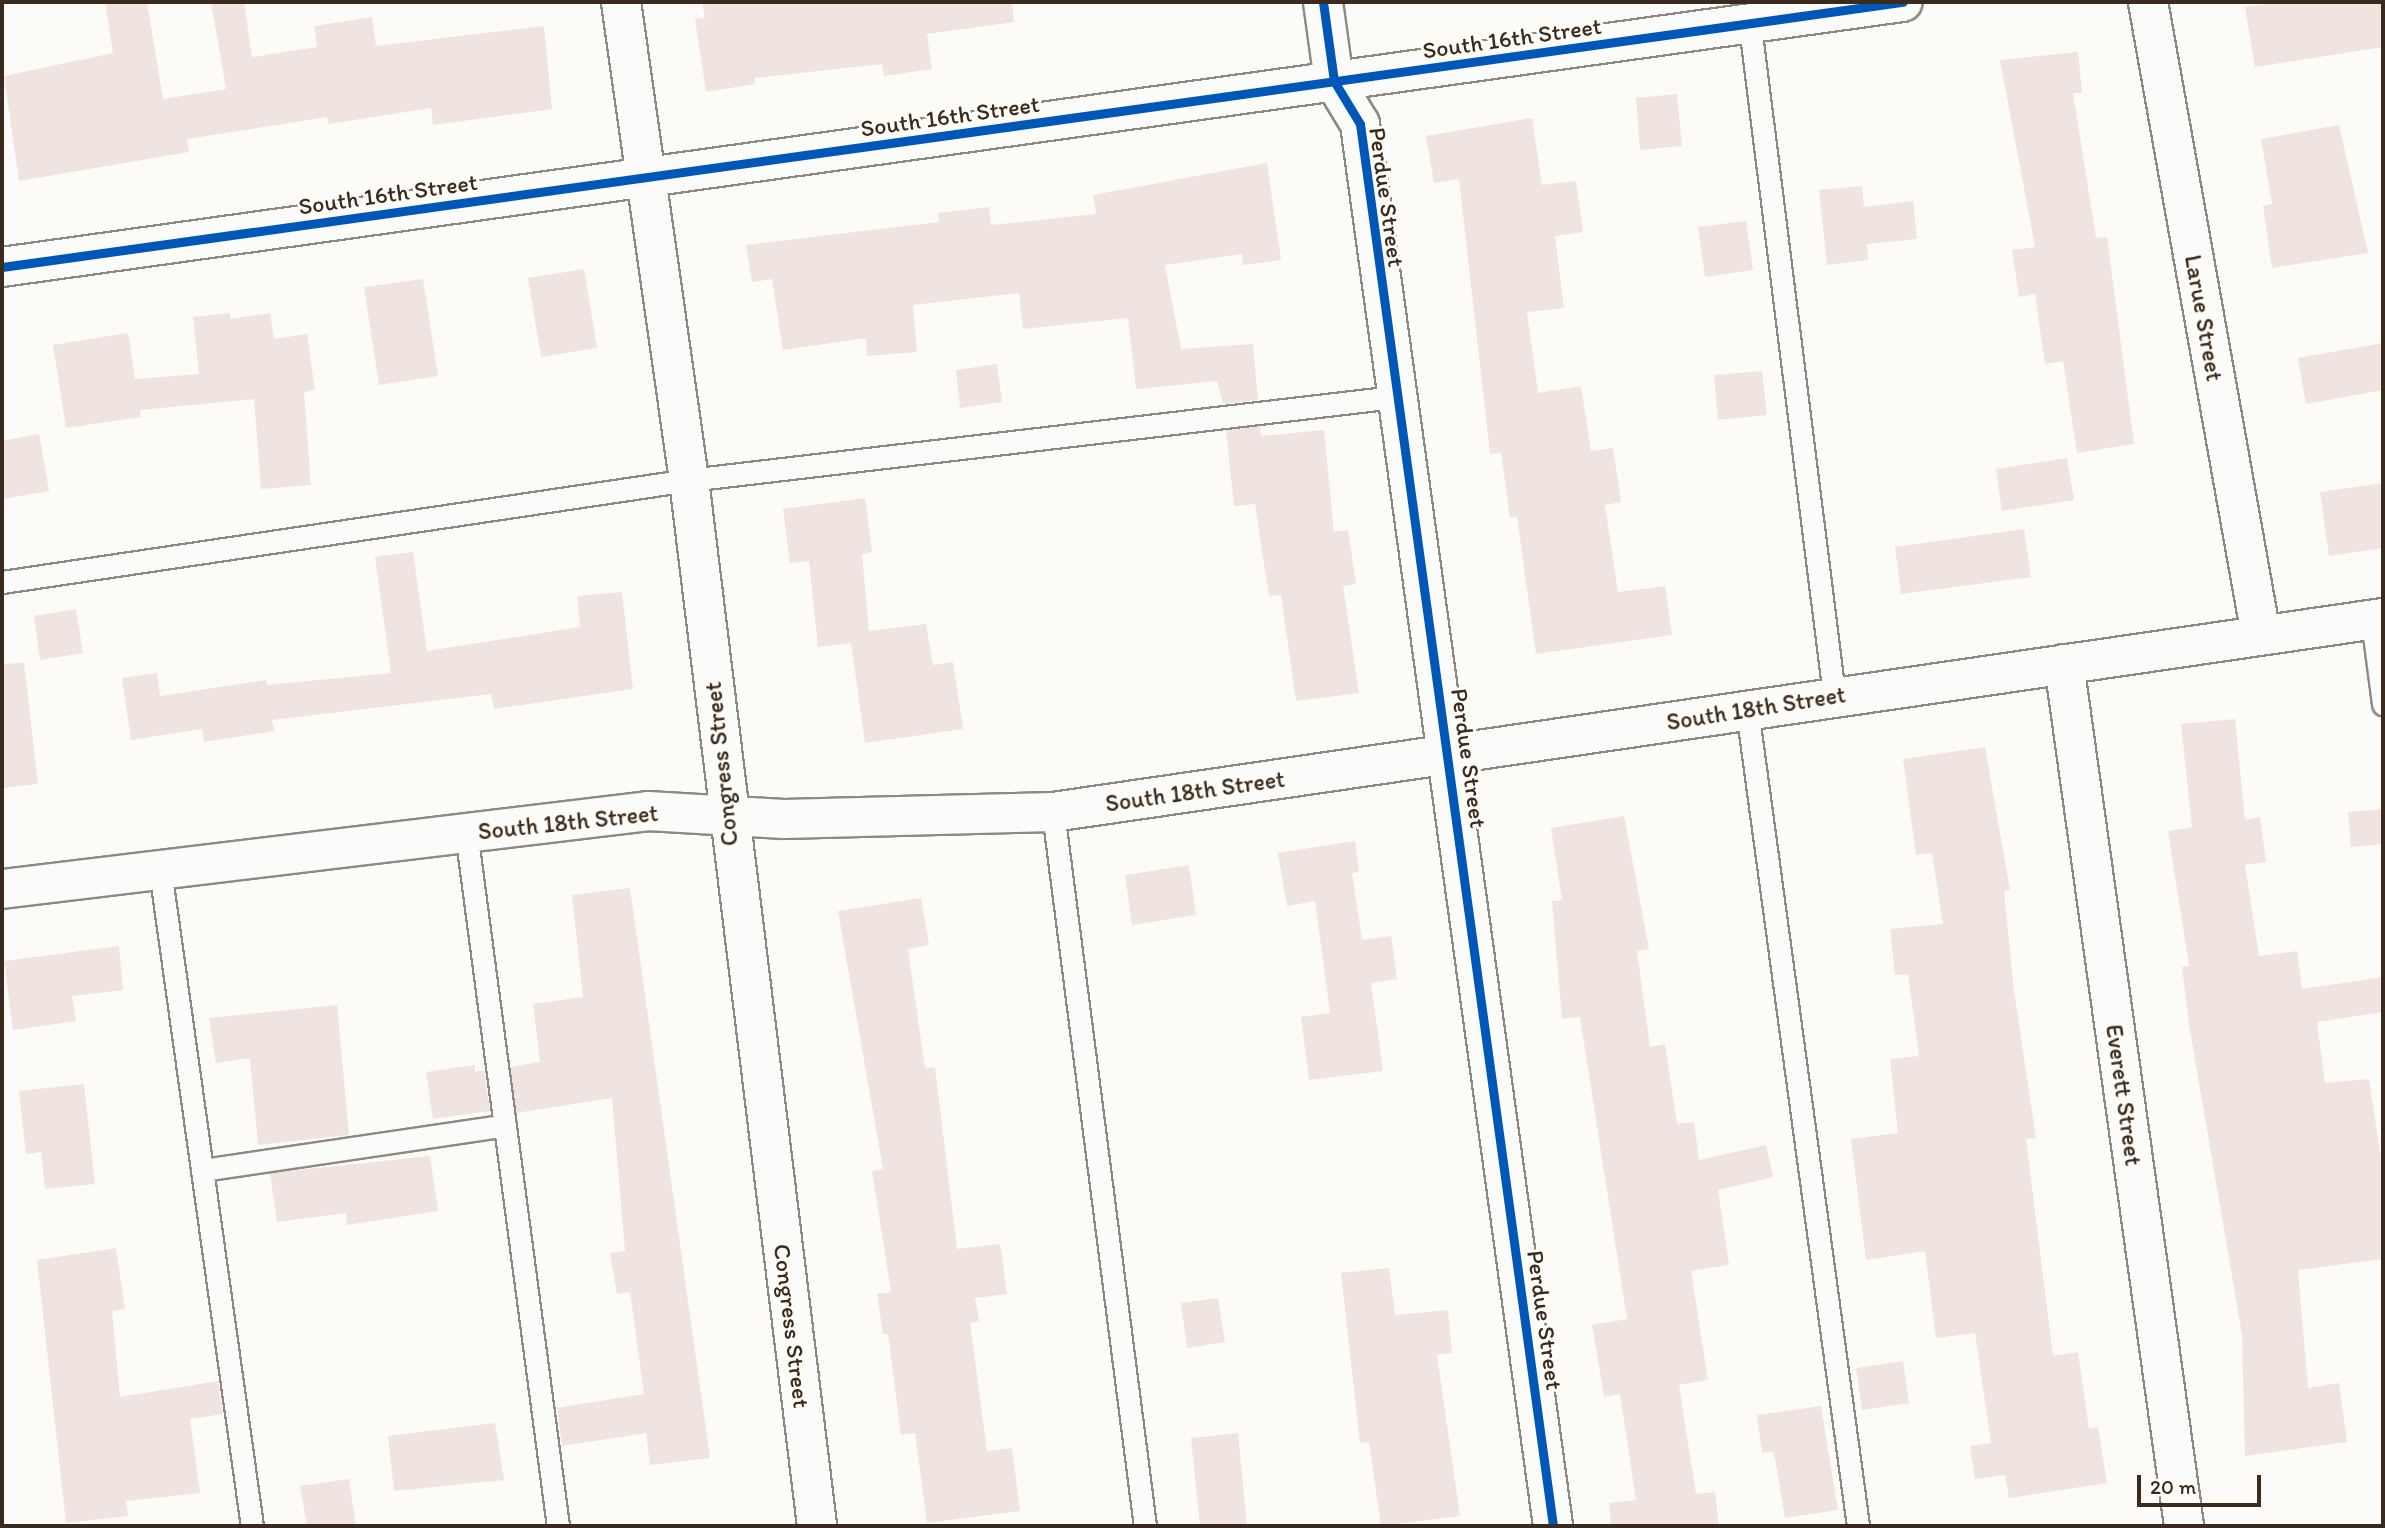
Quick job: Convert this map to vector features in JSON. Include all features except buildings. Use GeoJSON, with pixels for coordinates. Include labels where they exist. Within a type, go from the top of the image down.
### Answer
{"type":"FeatureCollection","features":[{"type":"Feature","properties":{"kind":"street","name":"Congress Street"},"geometry":{"type":"LineString","coordinates":[[621,2],[689,480],[725,814],[817,1526]]}},
{"type":"Feature","properties":{"kind":"street","name":"Perdue Street"},"geometry":{"type":"LineString","coordinates":[[1323,2],[1334,81],[1360,124],[1394,397],[1450,752],[1553,1526]]}},
{"type":"Feature","properties":{"kind":"street","name":"South 16th Street"},"geometry":{"type":"LineString","coordinates":[[2,267],[1334,81],[1750,26],[1903,2]]}},
{"type":"Feature","properties":{"kind":"street","name":"Larue Street"},"geometry":{"type":"LineString","coordinates":[[2148,2],[2261,635]]}},
{"type":"Feature","properties":{"kind":"street","name":"South 18th Street"},"geometry":{"type":"LineString","coordinates":[[2,889],[648,810],[784,819],[1053,811],[1834,695],[2378,619]]}},
{"type":"Feature","properties":{"kind":"street","name":"Everett Street"},"geometry":{"type":"LineString","coordinates":[[2064,664],[2184,1526]]}},
{"type":"Feature","properties":{"kind":"lane"},"geometry":{"type":"LineString","coordinates":[[1750,26],[1834,695]]}},
{"type":"Feature","properties":{"kind":"lane"},"geometry":{"type":"LineString","coordinates":[[2,582],[689,480],[1394,397]]}},
{"type":"Feature","properties":{"kind":"lane"},"geometry":{"type":"LineString","coordinates":[[2378,619],[2383,704]]}},
{"type":"Feature","properties":{"kind":"lane"},"geometry":{"type":"LineString","coordinates":[[1747,710],[1857,1526]]}},
{"type":"Feature","properties":{"kind":"lane"},"geometry":{"type":"LineString","coordinates":[[1053,811],[1145,1526]]}},
{"type":"Feature","properties":{"kind":"lane"},"geometry":{"type":"LineString","coordinates":[[466,832],[558,1526]]}},
{"type":"Feature","properties":{"kind":"lane"},"geometry":{"type":"LineString","coordinates":[[160,870],[252,1526]]}},
{"type":"Feature","properties":{"kind":"lane"},"geometry":{"type":"LineString","coordinates":[[202,1170],[505,1125]]}},
{"type":"Feature","properties":{"kind":"cycle path"},"geometry":{"type":"LineString","coordinates":[[1323,2],[1334,81],[1360,124],[1553,1526]]}},
{"type":"Feature","properties":{"kind":"cycle path"},"geometry":{"type":"LineString","coordinates":[[2,267],[1903,2]]}}]}
